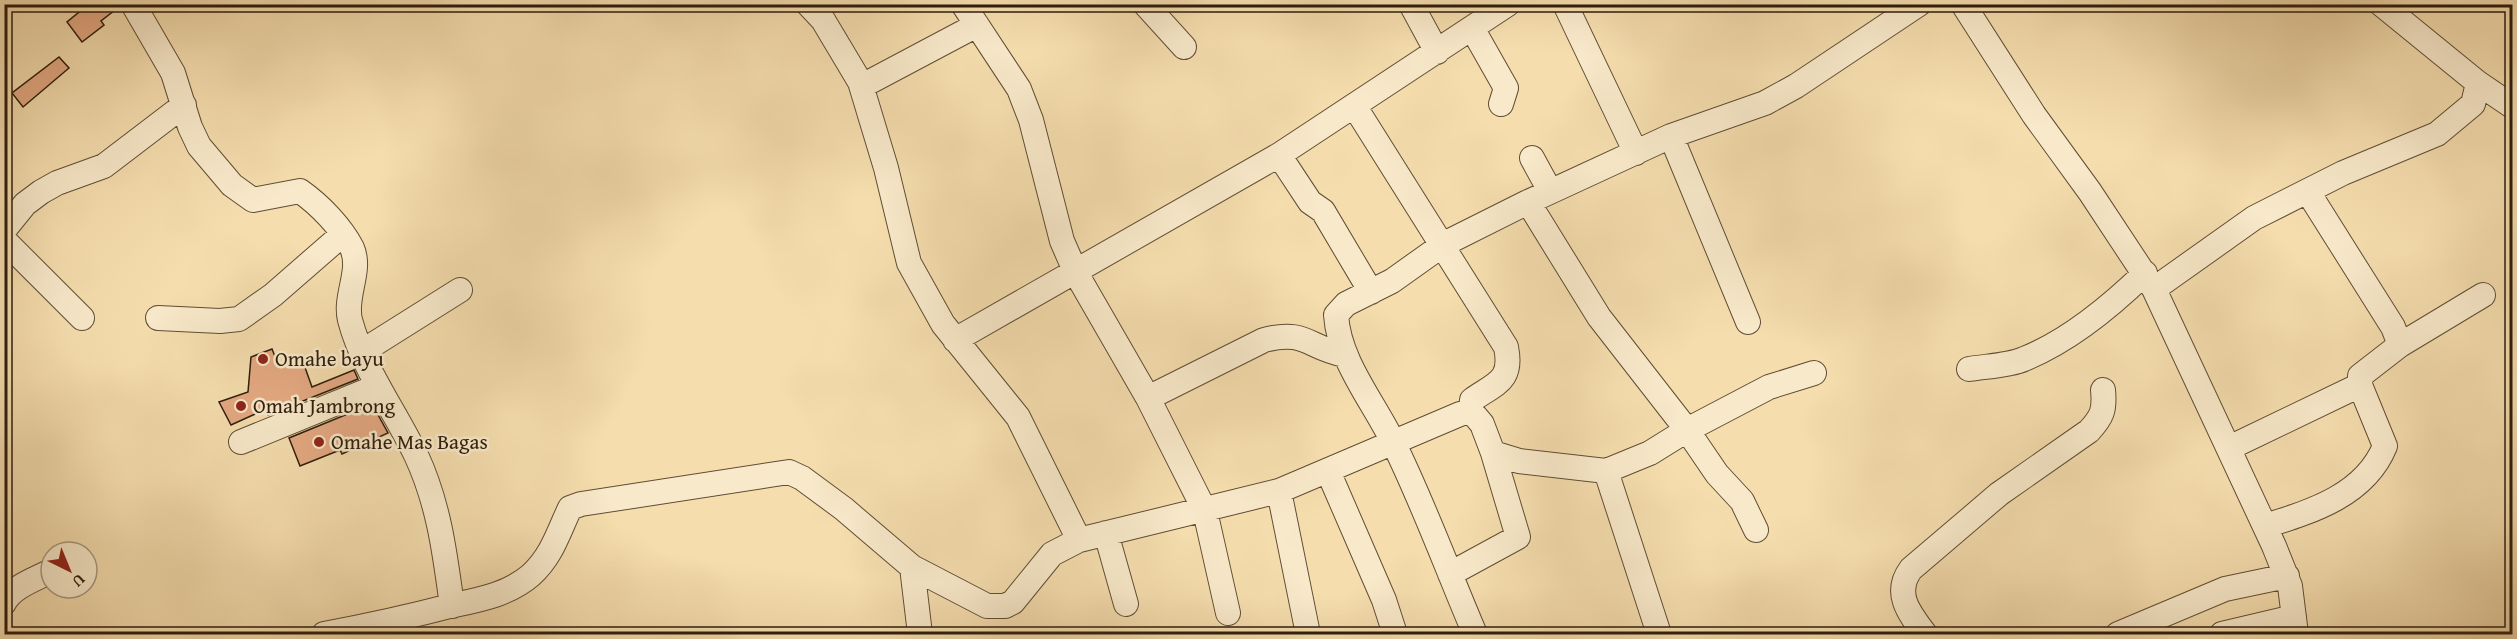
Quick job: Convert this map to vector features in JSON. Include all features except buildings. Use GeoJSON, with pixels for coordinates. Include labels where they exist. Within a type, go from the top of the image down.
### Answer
{"type":"FeatureCollection","features":[{"type":"Feature","properties":{"kind":"street"},"geometry":{"type":"LineString","coordinates":[[132,4],[173,73],[190,127],[199,146],[244,195],[253,200],[300,191],[343,234],[356,261],[348,310],[378,386],[407,437],[424,476],[446,553],[452,606]]}},
{"type":"Feature","properties":{"kind":"street"},"geometry":{"type":"LineString","coordinates":[[808,4],[823,20],[861,86],[886,168],[909,263],[955,340],[1018,417],[1079,540]]}},
{"type":"Feature","properties":{"kind":"street"},"geometry":{"type":"LineString","coordinates":[[963,4],[1019,89],[1031,120],[1062,241],[1076,273],[1148,398],[1205,511],[1228,613]]}},
{"type":"Feature","properties":{"kind":"street"},"geometry":{"type":"LineString","coordinates":[[1145,4],[1184,47]]}},
{"type":"Feature","properties":{"kind":"street"},"geometry":{"type":"LineString","coordinates":[[1411,4],[1437,52]]}},
{"type":"Feature","properties":{"kind":"street"},"geometry":{"type":"LineString","coordinates":[[955,340],[1028,297],[1076,273],[1279,155],[1508,4]]}},
{"type":"Feature","properties":{"kind":"street"},"geometry":{"type":"LineString","coordinates":[[1565,4],[1636,153]]}},
{"type":"Feature","properties":{"kind":"street"},"geometry":{"type":"LineString","coordinates":[[1475,634],[1394,444],[1345,355],[1337,330],[1336,315],[1346,304],[1392,281],[1444,244],[1528,202],[1671,136],[1765,103],[1796,86],[1919,4]]}},
{"type":"Feature","properties":{"kind":"street"},"geometry":{"type":"LineString","coordinates":[[1963,4],[2034,115],[2149,281],[2287,576],[2295,626],[2222,634]]}},
{"type":"Feature","properties":{"kind":"street"},"geometry":{"type":"LineString","coordinates":[[2381,4],[2478,83],[2512,105]]}},
{"type":"Feature","properties":{"kind":"street"},"geometry":{"type":"LineString","coordinates":[[861,86],[977,25]]}},
{"type":"Feature","properties":{"kind":"street"},"geometry":{"type":"LineString","coordinates":[[1472,28],[1506,88],[1501,104]]}},
{"type":"Feature","properties":{"kind":"street"},"geometry":{"type":"LineString","coordinates":[[1969,369],[2023,359],[2079,328],[2149,281],[2254,218],[2343,173],[2437,134],[2473,104],[2478,83]]}},
{"type":"Feature","properties":{"kind":"street"},"geometry":{"type":"LineString","coordinates":[[4,230],[25,204],[41,192],[57,183],[104,166],[184,105]]}},
{"type":"Feature","properties":{"kind":"street"},"geometry":{"type":"LineString","coordinates":[[1355,107],[1444,244],[1506,347],[1510,363],[1505,378],[1472,400],[1471,411],[1482,424],[1493,453],[1518,537],[1450,574]]}},
{"type":"Feature","properties":{"kind":"street"},"geometry":{"type":"LineString","coordinates":[[1671,136],[1748,322]]}},
{"type":"Feature","properties":{"kind":"street"},"geometry":{"type":"LineString","coordinates":[[1279,155],[1310,202],[1323,211],[1371,292]]}},
{"type":"Feature","properties":{"kind":"street"},"geometry":{"type":"LineString","coordinates":[[1532,158],[1550,192]]}},
{"type":"Feature","properties":{"kind":"street"},"geometry":{"type":"LineString","coordinates":[[2308,192],[2393,327],[2400,345]]}},
{"type":"Feature","properties":{"kind":"street"},"geometry":{"type":"LineString","coordinates":[[1528,202],[1599,317],[1688,430],[1717,474],[1742,501],[1756,530]]}},
{"type":"Feature","properties":{"kind":"street"},"geometry":{"type":"LineString","coordinates":[[158,318],[220,321],[239,319],[259,307],[343,234]]}},
{"type":"Feature","properties":{"kind":"street"},"geometry":{"type":"LineString","coordinates":[[4,240],[82,318]]}},
{"type":"Feature","properties":{"kind":"street"},"geometry":{"type":"LineString","coordinates":[[363,351],[460,290]]}},
{"type":"Feature","properties":{"kind":"street"},"geometry":{"type":"LineString","coordinates":[[2265,526],[2299,515],[2346,495],[2377,465],[2385,446],[2360,385],[2360,376],[2400,345],[2483,295]]}},
{"type":"Feature","properties":{"kind":"street"},"geometry":{"type":"LineString","coordinates":[[1148,398],[1264,340],[1288,335],[1330,352],[1345,355]]}},
{"type":"Feature","properties":{"kind":"street"},"geometry":{"type":"LineString","coordinates":[[1493,453],[1519,462],[1606,471],[1650,453],[1766,380],[1814,373]]}},
{"type":"Feature","properties":{"kind":"street"},"geometry":{"type":"LineString","coordinates":[[2229,448],[2360,385]]}},
{"type":"Feature","properties":{"kind":"street"},"geometry":{"type":"LineString","coordinates":[[241,442],[378,386]]}},
{"type":"Feature","properties":{"kind":"street"},"geometry":{"type":"LineString","coordinates":[[1925,634],[1903,599],[1901,588],[1904,578],[1911,569],[1999,494],[2089,431],[2101,418],[2105,409],[2103,390]]}},
{"type":"Feature","properties":{"kind":"street"},"geometry":{"type":"LineString","coordinates":[[324,634],[365,630],[452,606],[479,601],[518,585],[531,575],[554,546],[570,508],[580,504],[789,472],[802,478],[844,509],[912,567],[987,606],[1005,606],[1020,596],[1052,554],[1079,540],[1205,511],[1279,491],[1471,411]]}},
{"type":"Feature","properties":{"kind":"street"},"geometry":{"type":"LineString","coordinates":[[1328,471],[1384,600],[1395,634]]}},
{"type":"Feature","properties":{"kind":"street"},"geometry":{"type":"LineString","coordinates":[[1606,471],[1659,634]]}},
{"type":"Feature","properties":{"kind":"street"},"geometry":{"type":"LineString","coordinates":[[1279,491],[1308,634]]}},
{"type":"Feature","properties":{"kind":"street"},"geometry":{"type":"LineString","coordinates":[[1106,533],[1126,604]]}},
{"type":"Feature","properties":{"kind":"street"},"geometry":{"type":"LineString","coordinates":[[912,567],[920,634]]}},
{"type":"Feature","properties":{"kind":"street"},"geometry":{"type":"LineString","coordinates":[[2118,634],[2225,589],[2287,576]]}},
{"type":"Feature","properties":{"kind":"street"},"geometry":{"type":"LineString","coordinates":[[4,603],[21,586],[39,577]]}},
{"type":"Feature","properties":{"kind":"place","name":"Omahe bayu"},"geometry":{"type":"Point","coordinates":[263,359]}},
{"type":"Feature","properties":{"kind":"place","name":"Omah Jambrong"},"geometry":{"type":"Point","coordinates":[241,406]}},
{"type":"Feature","properties":{"kind":"place","name":"Omahe Mas Bagas"},"geometry":{"type":"Point","coordinates":[319,442]}}]}
